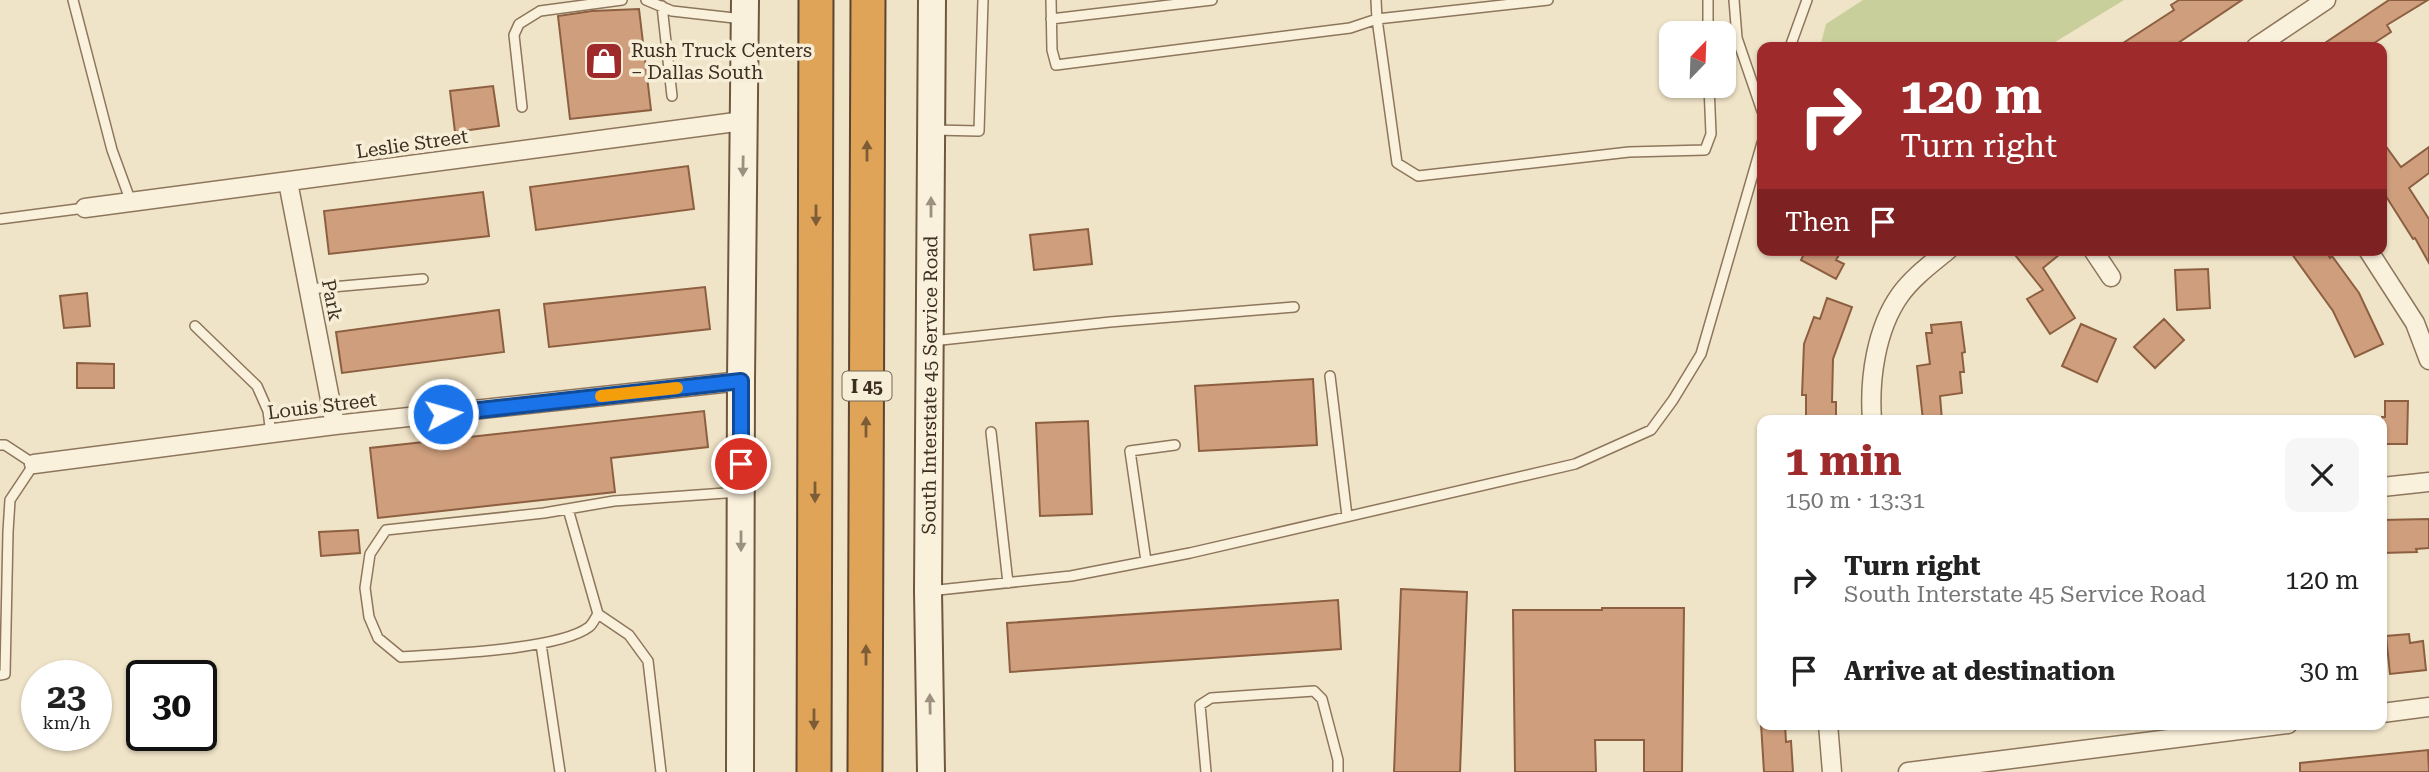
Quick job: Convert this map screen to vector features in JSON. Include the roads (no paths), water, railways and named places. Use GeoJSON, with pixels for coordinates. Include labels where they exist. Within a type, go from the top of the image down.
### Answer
{"type":"FeatureCollection","features":[{"type":"Feature","properties":{"kind":"highway","name":"I 45"},"geometry":{"type":"LineString","coordinates":[[814,772],[816,0]]}},
{"type":"Feature","properties":{"kind":"highway","name":"I 45"},"geometry":{"type":"LineString","coordinates":[[865,772],[868,0]]}},
{"type":"Feature","properties":{"kind":"main road","name":"South Interstate 45 Service Road"},"geometry":{"type":"LineString","coordinates":[[931,772],[928,591],[932,0]]}},
{"type":"Feature","properties":{"kind":"main road"},"geometry":{"type":"LineString","coordinates":[[740,772],[745,10]]}},
{"type":"Feature","properties":{"kind":"street"},"geometry":{"type":"LineString","coordinates":[[2263,42],[2326,0]]}},
{"type":"Feature","properties":{"kind":"street","name":"Leslie Street"},"geometry":{"type":"LineString","coordinates":[[85,208],[743,121]]}},
{"type":"Feature","properties":{"kind":"street","name":"Park"},"geometry":{"type":"LineString","coordinates":[[288,182],[335,425]]}},
{"type":"Feature","properties":{"kind":"street"},"geometry":{"type":"LineString","coordinates":[[1872,415],[1875,365],[1885,325],[1900,295],[1941,256]]}},
{"type":"Feature","properties":{"kind":"street"},"geometry":{"type":"LineString","coordinates":[[2097,256],[2111,277]]}},
{"type":"Feature","properties":{"kind":"street"},"geometry":{"type":"LineString","coordinates":[[2372,256],[2414,323],[2429,360]]}},
{"type":"Feature","properties":{"kind":"street","name":"Louis Street"},"geometry":{"type":"LineString","coordinates":[[34,464],[335,425],[741,381]]}},
{"type":"Feature","properties":{"kind":"street"},"geometry":{"type":"LineString","coordinates":[[2387,486],[2429,482]]}},
{"type":"Feature","properties":{"kind":"street"},"geometry":{"type":"LineString","coordinates":[[2387,712],[2429,707]]}},
{"type":"Feature","properties":{"kind":"street"},"geometry":{"type":"LineString","coordinates":[[1828,730],[1832,772]]}},
{"type":"Feature","properties":{"kind":"street"},"geometry":{"type":"LineString","coordinates":[[1908,772],[2240,730]]}},
{"type":"Feature","properties":{"kind":"lane"},"geometry":{"type":"LineString","coordinates":[[73,0],[112,150],[131,202]]}},
{"type":"Feature","properties":{"kind":"lane"},"geometry":{"type":"LineString","coordinates":[[522,107],[514,35],[519,24],[540,11],[622,0]]}},
{"type":"Feature","properties":{"kind":"lane"},"geometry":{"type":"LineString","coordinates":[[646,0],[686,14],[745,10]]}},
{"type":"Feature","properties":{"kind":"lane"},"geometry":{"type":"LineString","coordinates":[[931,130],[979,131],[983,0]]}},
{"type":"Feature","properties":{"kind":"lane"},"geometry":{"type":"LineString","coordinates":[[1051,0],[1052,50],[1056,65],[1336,30],[1377,19],[1548,0]]}},
{"type":"Feature","properties":{"kind":"lane"},"geometry":{"type":"LineString","coordinates":[[1051,19],[1212,0]]}},
{"type":"Feature","properties":{"kind":"lane"},"geometry":{"type":"LineString","coordinates":[[1376,0],[1396,163],[1418,176],[1629,152],[1705,150],[1711,134],[1710,98]]}},
{"type":"Feature","properties":{"kind":"lane"},"geometry":{"type":"LineString","coordinates":[[1708,0],[1708,21]]}},
{"type":"Feature","properties":{"kind":"lane"},"geometry":{"type":"LineString","coordinates":[[1734,0],[1737,38],[1757,96]]}},
{"type":"Feature","properties":{"kind":"lane"},"geometry":{"type":"LineString","coordinates":[[1792,42],[1807,0]]}},
{"type":"Feature","properties":{"kind":"lane"},"geometry":{"type":"LineString","coordinates":[[662,6],[672,96]]}},
{"type":"Feature","properties":{"kind":"lane"},"geometry":{"type":"LineString","coordinates":[[928,591],[1071,576],[1146,561],[1575,464],[1651,430],[1673,401],[1700,354],[1757,160]]}},
{"type":"Feature","properties":{"kind":"lane"},"geometry":{"type":"LineString","coordinates":[[0,219],[85,208]]}},
{"type":"Feature","properties":{"kind":"lane"},"geometry":{"type":"LineString","coordinates":[[309,289],[423,279]]}},
{"type":"Feature","properties":{"kind":"lane"},"geometry":{"type":"LineString","coordinates":[[930,341],[1294,307]]}},
{"type":"Feature","properties":{"kind":"lane"},"geometry":{"type":"LineString","coordinates":[[195,326],[257,386],[268,411],[271,433]]}},
{"type":"Feature","properties":{"kind":"lane"},"geometry":{"type":"LineString","coordinates":[[1330,376],[1347,516]]}},
{"type":"Feature","properties":{"kind":"lane"},"geometry":{"type":"LineString","coordinates":[[991,432],[1008,583]]}},
{"type":"Feature","properties":{"kind":"lane"},"geometry":{"type":"LineString","coordinates":[[1146,561],[1130,451],[1175,444]]}},
{"type":"Feature","properties":{"kind":"lane"},"geometry":{"type":"LineString","coordinates":[[0,445],[5,445],[34,464],[10,500],[4,533],[5,674],[0,675]]}},
{"type":"Feature","properties":{"kind":"lane"},"geometry":{"type":"LineString","coordinates":[[598,614],[590,626],[583,630],[541,644],[401,657],[378,638],[369,617],[365,588],[370,554],[386,530],[568,509],[614,501],[741,492]]}},
{"type":"Feature","properties":{"kind":"lane"},"geometry":{"type":"LineString","coordinates":[[568,509],[598,614],[629,635],[648,661],[661,772]]}},
{"type":"Feature","properties":{"kind":"lane"},"geometry":{"type":"LineString","coordinates":[[541,644],[560,772]]}},
{"type":"Feature","properties":{"kind":"lane"},"geometry":{"type":"LineString","coordinates":[[1206,772],[1200,705],[1211,698],[1314,691],[1322,699],[1338,760],[1338,772]]}},
{"type":"Feature","properties":{"kind":"place","name":"Rush Truck Centers – Dallas South"},"geometry":{"type":"Point","coordinates":[604,61]}}]}
